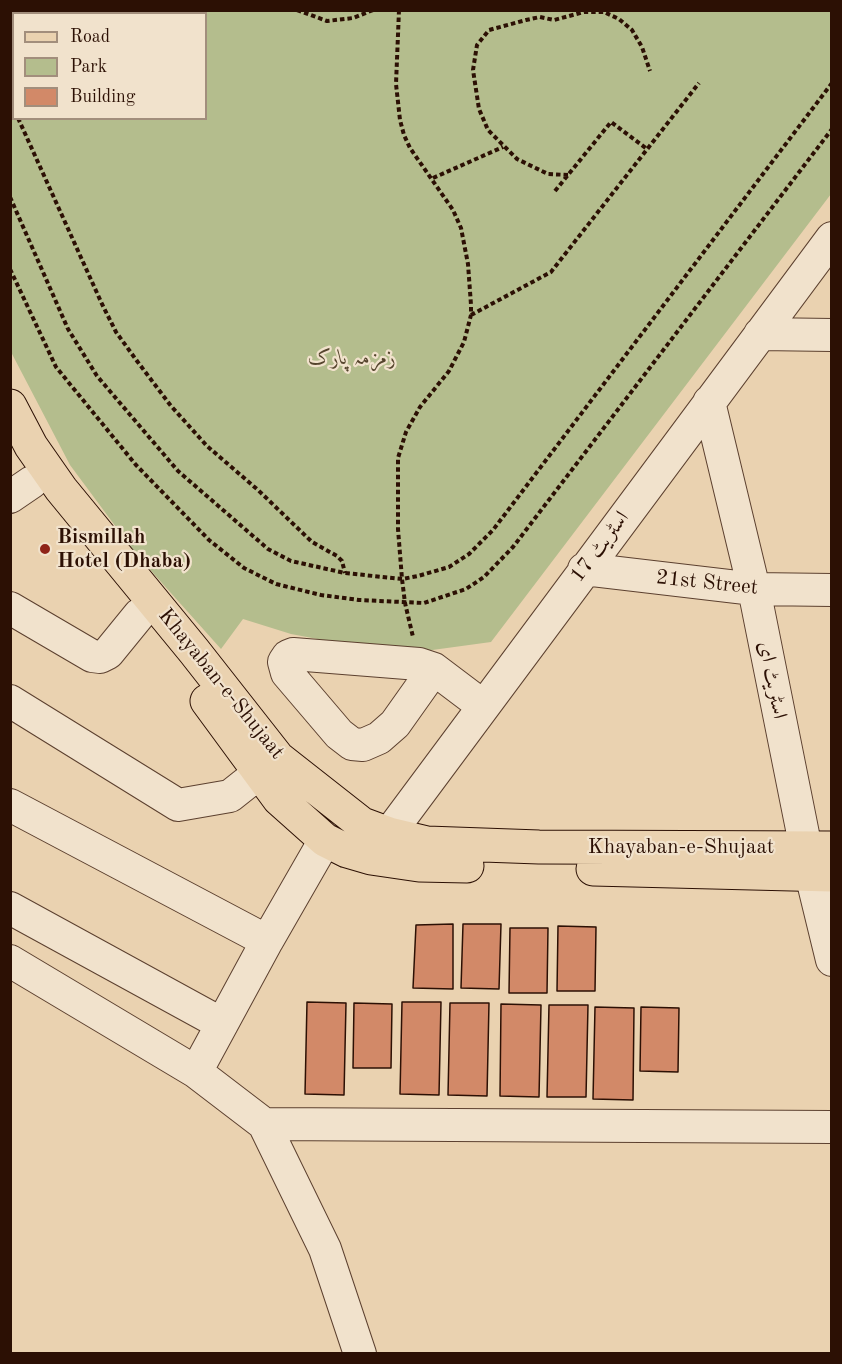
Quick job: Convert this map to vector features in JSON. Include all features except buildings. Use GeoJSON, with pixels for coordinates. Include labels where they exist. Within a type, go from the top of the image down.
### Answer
{"type":"FeatureCollection","features":[{"type":"Feature","properties":{"kind":"main road","name":"Khayaban-e-Shujaat"},"geometry":{"type":"LineString","coordinates":[[10,406],[31,446],[61,489],[194,651],[278,758],[362,824],[380,846],[419,865],[820,861]]}},
{"type":"Feature","properties":{"kind":"main road","name":"Khayaban-e-Shujaat"},"geometry":{"type":"LineString","coordinates":[[10,450],[21,490],[73,537],[139,615],[199,689],[279,799],[325,840],[348,851],[380,846]]}},
{"type":"Feature","properties":{"kind":"street","name":"اسٹریٹ 17"},"geometry":{"type":"LineString","coordinates":[[380,846],[831,238]]}},
{"type":"Feature","properties":{"kind":"street"},"geometry":{"type":"LineString","coordinates":[[760,334],[831,335]]}},
{"type":"Feature","properties":{"kind":"street","name":"اسٹریٹ ای"},"geometry":{"type":"LineString","coordinates":[[709,402],[820,861],[831,960]]}},
{"type":"Feature","properties":{"kind":"street","name":"21st Street"},"geometry":{"type":"LineString","coordinates":[[584,569],[754,589],[831,590]]}},
{"type":"Feature","properties":{"kind":"street"},"geometry":{"type":"LineString","coordinates":[[10,608],[92,656],[100,657],[108,653],[139,615]]}},
{"type":"Feature","properties":{"kind":"street"},"geometry":{"type":"LineString","coordinates":[[427,666],[483,706]]}},
{"type":"Feature","properties":{"kind":"street"},"geometry":{"type":"LineString","coordinates":[[10,701],[178,805],[230,796],[258,773]]}},
{"type":"Feature","properties":{"kind":"street"},"geometry":{"type":"LineString","coordinates":[[10,805],[267,941]]}},
{"type":"Feature","properties":{"kind":"street"},"geometry":{"type":"LineString","coordinates":[[196,1072],[325,840]]}},
{"type":"Feature","properties":{"kind":"street"},"geometry":{"type":"LineString","coordinates":[[10,908],[222,1024]]}},
{"type":"Feature","properties":{"kind":"street"},"geometry":{"type":"LineString","coordinates":[[10,962],[196,1072],[264,1124],[325,1249],[360,1353]]}},
{"type":"Feature","properties":{"kind":"street"},"geometry":{"type":"LineString","coordinates":[[264,1124],[831,1127]]}},
{"type":"Feature","properties":{"kind":"path"},"geometry":{"type":"LineString","coordinates":[[297,10],[327,21],[353,18],[373,10]]}},
{"type":"Feature","properties":{"kind":"path"},"geometry":{"type":"LineString","coordinates":[[399,10],[396,84],[400,120],[410,148],[433,178],[453,210],[461,228],[468,264],[471,315],[464,342],[449,371],[420,406],[406,432],[398,458],[398,529],[405,603],[427,666]]}},
{"type":"Feature","properties":{"kind":"path"},"geometry":{"type":"LineString","coordinates":[[568,175],[548,174],[517,159],[488,130],[479,109],[473,70],[477,45],[489,30],[540,17],[554,20],[584,12],[604,12],[619,19],[632,30],[642,47],[650,71]]}},
{"type":"Feature","properties":{"kind":"path"},"geometry":{"type":"LineString","coordinates":[[471,315],[551,272],[699,83]]}},
{"type":"Feature","properties":{"kind":"path"},"geometry":{"type":"LineString","coordinates":[[10,197],[68,329],[98,376],[178,471],[268,549],[291,561],[345,573],[402,579],[449,567],[469,554],[493,530],[831,83]]}},
{"type":"Feature","properties":{"kind":"path"},"geometry":{"type":"LineString","coordinates":[[19,120],[116,332],[171,406],[207,447],[258,490],[312,542],[337,556],[342,561],[345,573]]}},
{"type":"Feature","properties":{"kind":"path"},"geometry":{"type":"LineString","coordinates":[[555,191],[611,122],[648,149]]}},
{"type":"Feature","properties":{"kind":"path"},"geometry":{"type":"LineString","coordinates":[[10,269],[56,367],[135,465],[208,540],[244,568],[276,584],[321,595],[359,600],[424,603],[466,589],[484,577],[513,547],[831,129]]}},
{"type":"Feature","properties":{"kind":"path"},"geometry":{"type":"LineString","coordinates":[[433,178],[503,147]]}},
{"type":"Feature","properties":{"kind":"green space","name":"زمزمہ پارک"},"geometry":{"type":"Polygon","coordinates":[[[10,11],[831,11],[831,194],[491,642],[425,651],[360,647],[291,634],[243,619],[221,649],[136,554],[70,465],[11,352],[10,11]]]}},
{"type":"Feature","properties":{"kind":"place","name":"Bismillah Hotel (Dhaba)"},"geometry":{"type":"Point","coordinates":[45,549]}}]}
